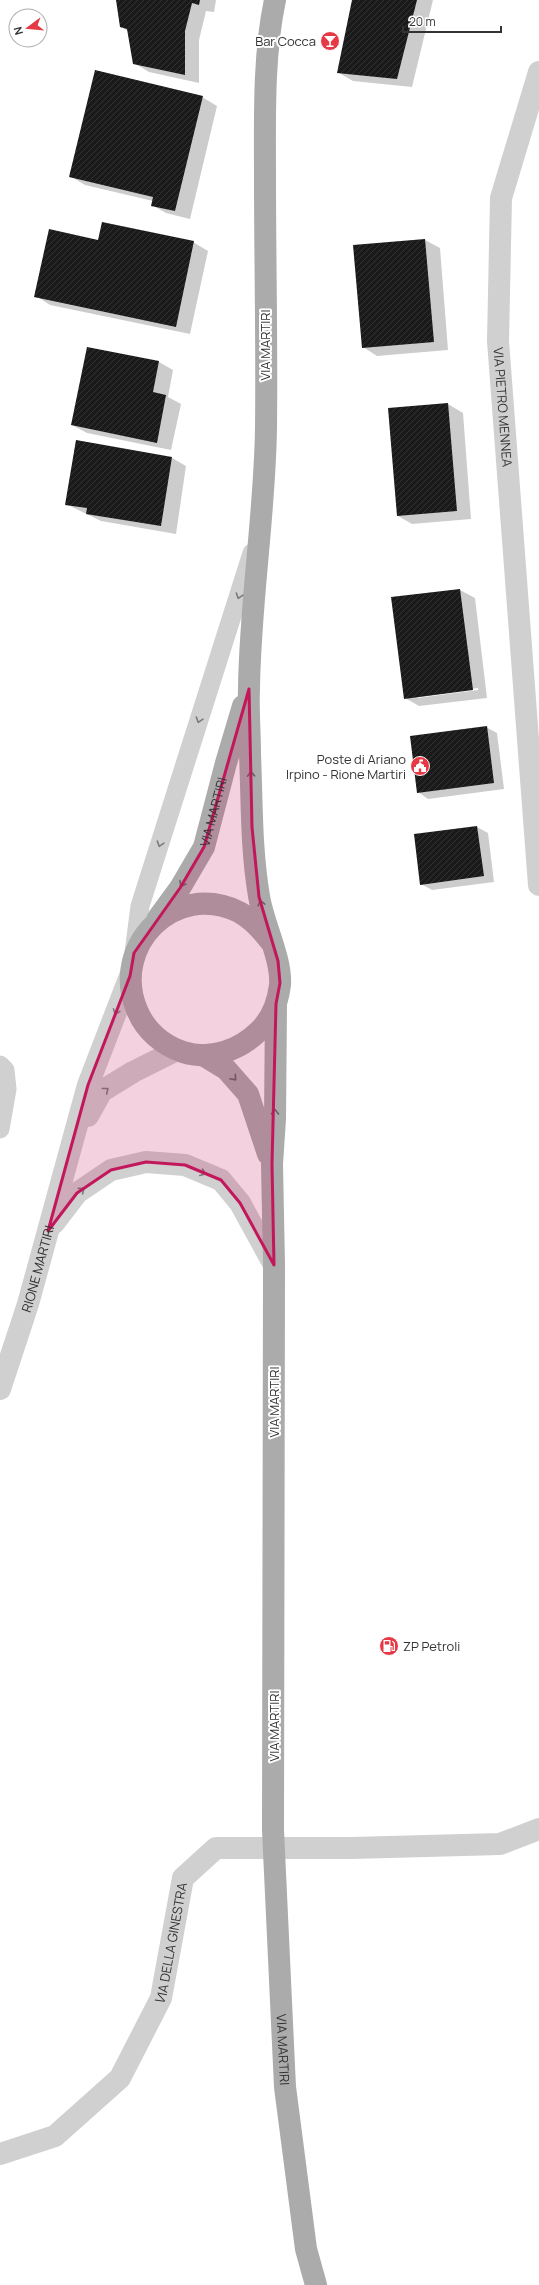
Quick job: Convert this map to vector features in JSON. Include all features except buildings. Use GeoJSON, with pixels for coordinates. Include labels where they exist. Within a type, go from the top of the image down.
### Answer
{"type":"FeatureCollection","features":[{"type":"Feature","properties":{"kind":"main road","name":"VIA MARTIRI"},"geometry":{"type":"LineString","coordinates":[[276,0],[265,109],[266,430],[248,689],[252,827],[259,897],[270,941],[278,961],[280,983],[276,1004],[275,1119],[272,1164],[274,1265],[273,1830],[285,2087],[306,2249],[316,2285]]}},
{"type":"Feature","properties":{"kind":"main road","name":"VIA MARTIRI"},"geometry":{"type":"LineString","coordinates":[[248,689],[226,763],[204,847],[180,888],[154,924],[142,937],[134,953],[130,976],[132,999],[141,1021],[157,1038],[177,1050],[203,1055],[227,1052],[248,1042],[265,1025],[276,1004]]}},
{"type":"Feature","properties":{"kind":"main road","name":"VIA MARTIRI"},"geometry":{"type":"LineString","coordinates":[[154,924],[173,911],[194,905],[216,905],[237,911],[256,924],[270,941]]}},
{"type":"Feature","properties":{"kind":"main road","name":"VIA MARTIRI"},"geometry":{"type":"LineString","coordinates":[[203,1055],[226,1069],[248,1094],[272,1164]]}},
{"type":"Feature","properties":{"kind":"street","name":"VIA PIETRO MENNEA"},"geometry":{"type":"LineString","coordinates":[[539,72],[501,198],[498,341],[534,753],[539,885]]}},
{"type":"Feature","properties":{"kind":"street","name":"RIONE MARTIRI"},"geometry":{"type":"LineString","coordinates":[[2,1375],[28,1304],[70,1146],[88,1085],[130,976]]}},
{"type":"Feature","properties":{"kind":"street","name":"RIONE MARTIRI"},"geometry":{"type":"LineString","coordinates":[[70,1146],[102,1091],[132,1072],[177,1050]]}},
{"type":"Feature","properties":{"kind":"street"},"geometry":{"type":"LineString","coordinates":[[48,1231],[77,1193],[111,1170],[146,1162],[184,1165],[221,1180],[240,1203],[274,1265]]}},
{"type":"Feature","properties":{"kind":"street","name":"VIA DELLA GINESTRA"},"geometry":{"type":"LineString","coordinates":[[0,2154],[54,2136],[120,2078],[161,1998],[183,1878],[216,1848],[352,1848],[500,1844],[539,1829]]}},
{"type":"Feature","properties":{"kind":"lane"},"geometry":{"type":"LineString","coordinates":[[134,953],[140,906],[259,533]]}},
{"type":"Feature","properties":{"kind":"lane"},"geometry":{"type":"LineString","coordinates":[[0,1065],[5,1070],[7,1089],[0,1129]]}},
{"type":"Feature","properties":{"kind":"highlighted area"},"geometry":{"type":"Polygon","coordinates":[[[249,689],[252,827],[259,897],[278,961],[280,983],[276,1004],[272,1164],[274,1265],[240,1203],[221,1180],[185,1165],[146,1162],[111,1170],[77,1193],[48,1231],[88,1085],[130,976],[134,953],[180,888],[204,847],[249,689]]]}},
{"type":"Feature","properties":{"kind":"place","name":"Bar Cocca"},"geometry":{"type":"Point","coordinates":[330,41]}},
{"type":"Feature","properties":{"kind":"place","name":"Poste di Ariano Irpino - Rione Martiri"},"geometry":{"type":"Point","coordinates":[420,766]}},
{"type":"Feature","properties":{"kind":"place","name":"ZP Petroli"},"geometry":{"type":"Point","coordinates":[389,1646]}}]}
